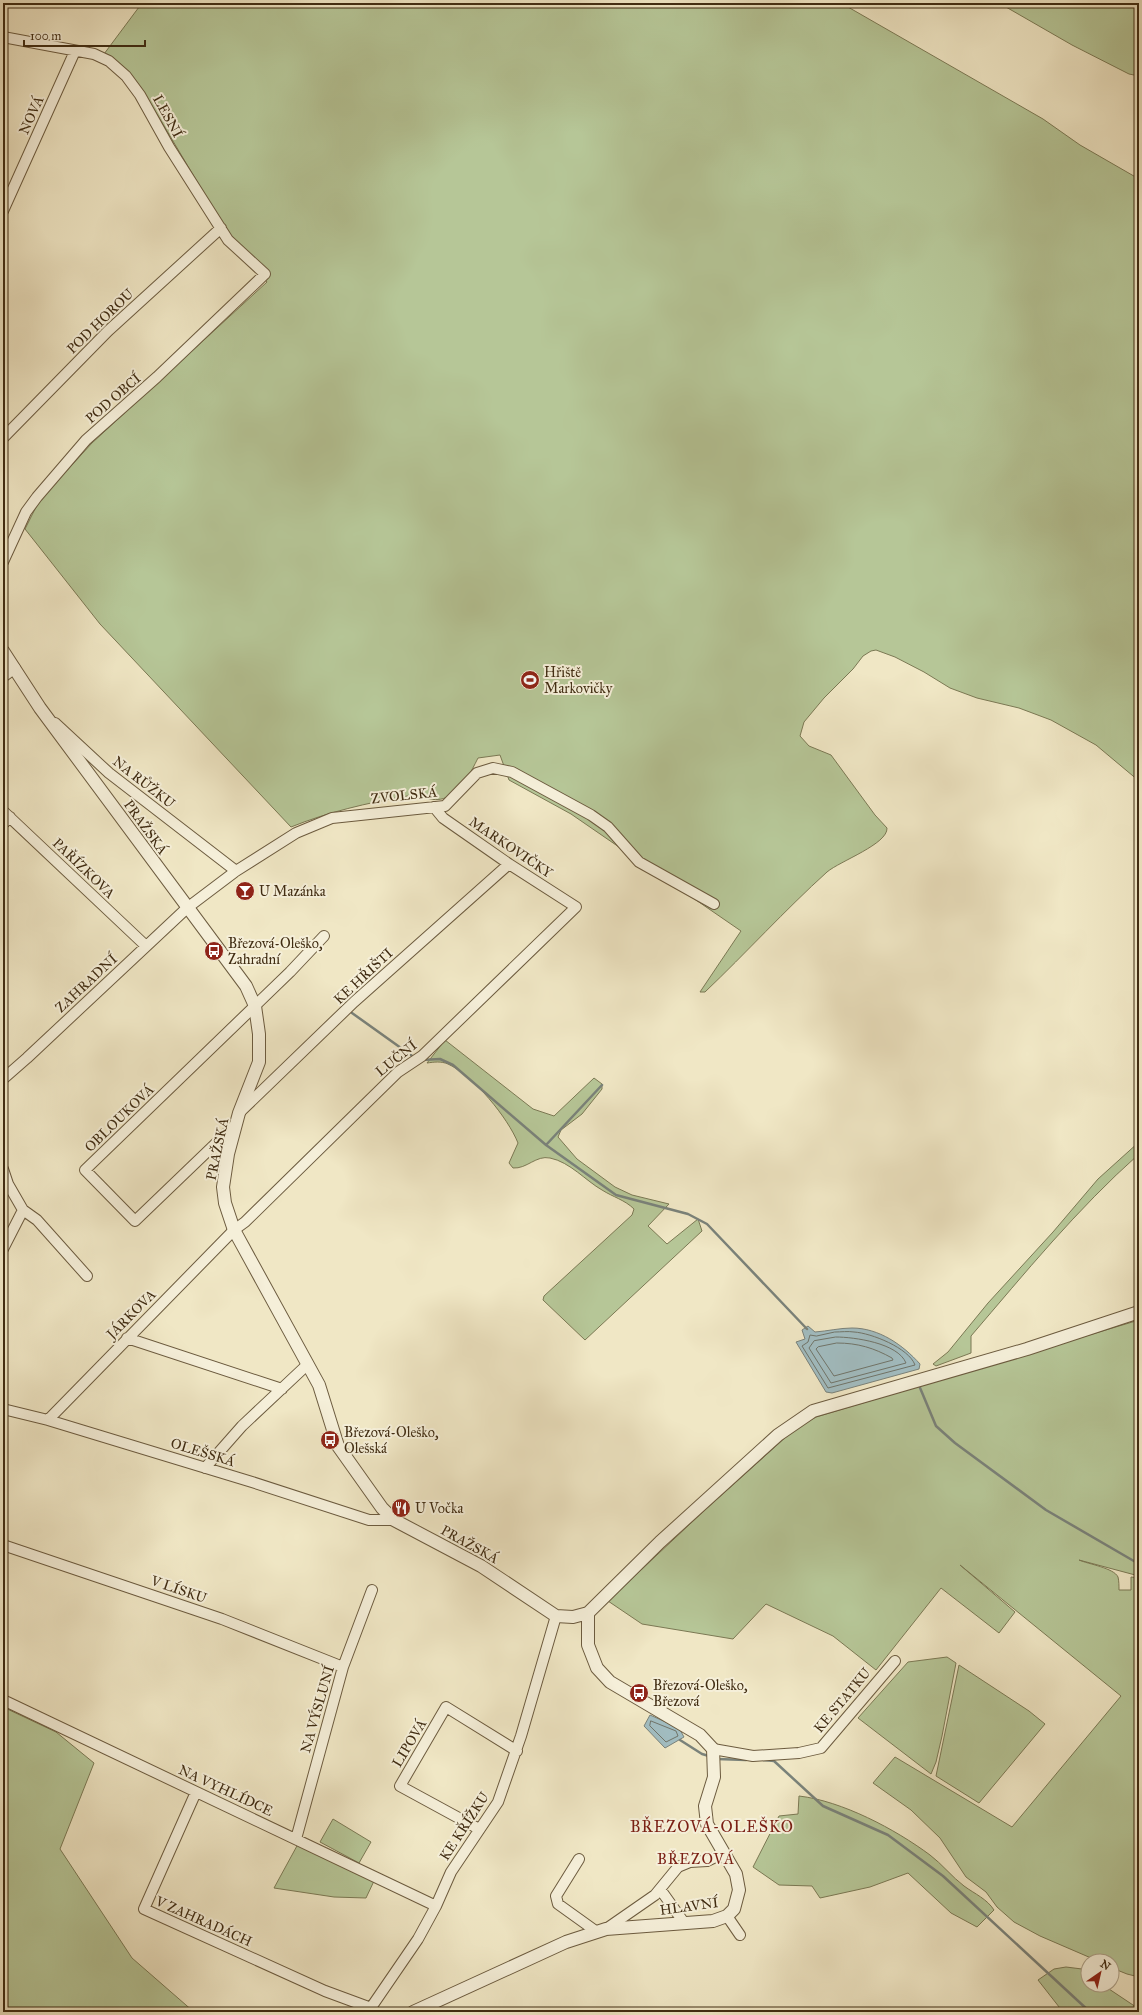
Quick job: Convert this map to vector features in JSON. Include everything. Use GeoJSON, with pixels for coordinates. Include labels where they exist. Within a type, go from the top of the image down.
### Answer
{"type":"FeatureCollection","features":[{"type":"Feature","properties":{"kind":"street","name":"LESNÍ"},"geometry":{"type":"LineString","coordinates":[[3,37],[94,54],[109,61],[126,76],[140,95],[169,147],[228,240],[265,274]]}},
{"type":"Feature","properties":{"kind":"street","name":"NOVÁ"},"geometry":{"type":"LineString","coordinates":[[3,212],[75,51]]}},
{"type":"Feature","properties":{"kind":"street","name":"POD HOROU"},"geometry":{"type":"LineString","coordinates":[[3,438],[108,331],[221,228]]}},
{"type":"Feature","properties":{"kind":"street","name":"POD OBCÍ"},"geometry":{"type":"LineString","coordinates":[[3,562],[26,512],[37,496],[86,440],[157,377],[265,274]]}},
{"type":"Feature","properties":{"kind":"street","name":"PRAŽSKÁ"},"geometry":{"type":"LineString","coordinates":[[3,651],[40,708],[246,986],[255,1006],[259,1034],[259,1062],[238,1118],[228,1154],[223,1186],[225,1204],[234,1230],[319,1385],[338,1446],[382,1508],[394,1520],[481,1566],[556,1616]]}},
{"type":"Feature","properties":{"kind":"street"},"geometry":{"type":"LineString","coordinates":[[3,677],[15,668]]}},
{"type":"Feature","properties":{"kind":"street","name":"NA RŮŽKU"},"geometry":{"type":"LineString","coordinates":[[40,708],[109,773],[236,871]]}},
{"type":"Feature","properties":{"kind":"street","name":"ZVOLSKÁ"},"geometry":{"type":"LineString","coordinates":[[187,908],[236,871],[296,833],[332,818],[404,809],[445,806],[478,773],[493,768],[512,772],[591,815],[608,827],[639,862],[714,904]]}},
{"type":"Feature","properties":{"kind":"street","name":"MARKOVIČKY"},"geometry":{"type":"LineString","coordinates":[[434,807],[443,818],[509,864],[576,907]]}},
{"type":"Feature","properties":{"kind":"street","name":"PAŘÍZKOVA"},"geometry":{"type":"LineString","coordinates":[[5,817],[146,946]]}},
{"type":"Feature","properties":{"kind":"street","name":"KE HŘIŠTI"},"geometry":{"type":"LineString","coordinates":[[238,1118],[354,1002],[509,864]]}},
{"type":"Feature","properties":{"kind":"street","name":"LUČNÍ"},"geometry":{"type":"LineString","coordinates":[[234,1230],[245,1222],[398,1072],[422,1056],[576,907]]}},
{"type":"Feature","properties":{"kind":"street","name":"ZAHRADNÍ"},"geometry":{"type":"LineString","coordinates":[[3,1079],[187,908]]}},
{"type":"Feature","properties":{"kind":"street"},"geometry":{"type":"LineString","coordinates":[[255,1006],[324,936]]}},
{"type":"Feature","properties":{"kind":"street","name":"OBLOUKOVÁ"},"geometry":{"type":"LineString","coordinates":[[238,1118],[134,1221],[85,1170],[255,1006]]}},
{"type":"Feature","properties":{"kind":"street"},"geometry":{"type":"LineString","coordinates":[[3,1169],[8,1184],[23,1210],[37,1220],[87,1276]]}},
{"type":"Feature","properties":{"kind":"street"},"geometry":{"type":"LineString","coordinates":[[3,1248],[23,1210]]}},
{"type":"Feature","properties":{"kind":"street","name":"JÁRKOVA"},"geometry":{"type":"LineString","coordinates":[[48,1420],[234,1230]]}},
{"type":"Feature","properties":{"kind":"street"},"geometry":{"type":"LineString","coordinates":[[556,1616],[573,1616],[588,1613],[660,1542],[778,1435],[813,1411],[1027,1348],[1139,1312]]}},
{"type":"Feature","properties":{"kind":"street"},"geometry":{"type":"LineString","coordinates":[[127,1338],[282,1389]]}},
{"type":"Feature","properties":{"kind":"street"},"geometry":{"type":"LineString","coordinates":[[205,1468],[242,1426],[308,1364]]}},
{"type":"Feature","properties":{"kind":"street","name":"OLEŠSKÁ"},"geometry":{"type":"LineString","coordinates":[[3,1409],[48,1420],[369,1520],[394,1520]]}},
{"type":"Feature","properties":{"kind":"street","name":"V LÍSKU"},"geometry":{"type":"LineString","coordinates":[[3,1545],[222,1619],[343,1667]]}},
{"type":"Feature","properties":{"kind":"street","name":"NA VÝSLUNÍ"},"geometry":{"type":"LineString","coordinates":[[296,1839],[343,1667],[372,1590]]}},
{"type":"Feature","properties":{"kind":"street"},"geometry":{"type":"LineString","coordinates":[[588,1613],[588,1645],[597,1668],[610,1682],[700,1735],[713,1749]]}},
{"type":"Feature","properties":{"kind":"street","name":"KE KŘÍŽKU"},"geometry":{"type":"LineString","coordinates":[[369,2010],[418,1939],[436,1906],[451,1872],[498,1802],[517,1751],[556,1616]]}},
{"type":"Feature","properties":{"kind":"street","name":"KE STATKU"},"geometry":{"type":"LineString","coordinates":[[713,1749],[753,1756],[799,1753],[821,1748],[895,1661]]}},
{"type":"Feature","properties":{"kind":"street","name":"NA VYHLÍDCE"},"geometry":{"type":"LineString","coordinates":[[3,1700],[436,1906]]}},
{"type":"Feature","properties":{"kind":"street","name":"LIPOVÁ"},"geometry":{"type":"LineString","coordinates":[[479,1829],[400,1786],[446,1707],[517,1751]]}},
{"type":"Feature","properties":{"kind":"street","name":"HLAVNÍ"},"geometry":{"type":"LineString","coordinates":[[413,2012],[559,1945],[602,1930],[713,1921],[727,1916],[734,1909],[739,1890],[736,1874],[707,1824],[705,1806],[714,1777],[713,1749]]}},
{"type":"Feature","properties":{"kind":"street","name":"V ZAHRADÁCH"},"geometry":{"type":"LineString","coordinates":[[196,1792],[144,1909],[369,2010]]}},
{"type":"Feature","properties":{"kind":"street"},"geometry":{"type":"LineString","coordinates":[[579,1859],[556,1896],[558,1904],[602,1930],[655,1895],[678,1867],[690,1862],[707,1861],[724,1853]]}},
{"type":"Feature","properties":{"kind":"street"},"geometry":{"type":"LineString","coordinates":[[660,1889],[685,1924]]}},
{"type":"Feature","properties":{"kind":"street"},"geometry":{"type":"LineString","coordinates":[[727,1916],[740,1935]]}},
{"type":"Feature","properties":{"kind":"green space"},"geometry":{"type":"Polygon","coordinates":[[[142,3],[841,3],[1043,119],[1080,145],[1139,179],[1139,781],[1096,745],[1051,720],[1019,708],[977,698],[950,688],[895,657],[876,650],[871,651],[863,656],[853,669],[824,698],[804,722],[800,736],[809,746],[831,755],[875,815],[887,828],[885,834],[872,846],[827,872],[705,992],[700,992],[741,931],[571,814],[509,780],[500,755],[478,758],[458,789],[443,799],[438,800],[407,796],[333,812],[291,827],[100,624],[25,529],[39,501],[92,443],[267,282],[230,237],[142,89],[127,71],[104,54],[142,3]]]}},
{"type":"Feature","properties":{"kind":"green space"},"geometry":{"type":"Polygon","coordinates":[[[999,3],[1139,3],[1139,76],[1129,74],[1072,45],[999,3]]]}},
{"type":"Feature","properties":{"kind":"green space"},"geometry":{"type":"Polygon","coordinates":[[[445,1040],[533,1109],[554,1116],[594,1078],[602,1084],[602,1089],[582,1114],[561,1130],[558,1137],[577,1159],[615,1187],[632,1195],[669,1204],[648,1226],[667,1244],[698,1219],[702,1231],[585,1340],[543,1300],[544,1296],[632,1215],[634,1209],[627,1203],[596,1186],[564,1163],[557,1160],[540,1158],[518,1168],[513,1168],[509,1163],[518,1143],[506,1122],[489,1099],[468,1078],[448,1064],[440,1062],[427,1063],[445,1040]]]}},
{"type":"Feature","properties":{"kind":"green space"},"geometry":{"type":"Polygon","coordinates":[[[1139,1142],[1139,1154],[1073,1219],[971,1336],[971,1353],[936,1366],[933,1364],[948,1352],[988,1303],[1053,1232],[1098,1179],[1139,1142]]]}},
{"type":"Feature","properties":{"kind":"green space"},"geometry":{"type":"Polygon","coordinates":[[[1139,1320],[1139,1576],[1079,1560],[1116,1574],[1119,1582],[1119,1590],[1131,1590],[1131,1577],[1139,1578],[1139,1691],[1136,1693],[1139,1698],[1139,1977],[1120,1971],[1120,1953],[1080,1953],[1040,1936],[1014,1922],[997,1907],[986,1892],[966,1877],[940,1838],[911,1810],[873,1783],[895,1757],[1012,1827],[1121,1696],[960,1565],[1015,1612],[999,1633],[941,1588],[876,1670],[833,1636],[766,1604],[733,1639],[642,1624],[608,1601],[707,1508],[796,1428],[816,1417],[1139,1320]]]}},
{"type":"Feature","properties":{"kind":"green space"},"geometry":{"type":"Polygon","coordinates":[[[947,1657],[956,1663],[942,1736],[936,1762],[931,1774],[858,1718],[908,1662],[947,1657]]]}},
{"type":"Feature","properties":{"kind":"green space"},"geometry":{"type":"Polygon","coordinates":[[[959,1665],[1029,1711],[1045,1724],[979,1803],[936,1776],[959,1665]]]}},
{"type":"Feature","properties":{"kind":"green space"},"geometry":{"type":"Polygon","coordinates":[[[3,1707],[56,1732],[94,1763],[60,1849],[132,1958],[194,2012],[3,2012],[3,1707]]]}},
{"type":"Feature","properties":{"kind":"green space"},"geometry":{"type":"Polygon","coordinates":[[[799,1796],[833,1804],[885,1826],[930,1855],[968,1889],[988,1903],[994,1910],[977,1927],[951,1913],[908,1873],[870,1887],[820,1898],[812,1886],[779,1885],[753,1867],[779,1816],[798,1814],[799,1796]]]}},
{"type":"Feature","properties":{"kind":"green space"},"geometry":{"type":"Polygon","coordinates":[[[333,1819],[371,1842],[359,1863],[320,1842],[333,1819]]]}},
{"type":"Feature","properties":{"kind":"green space"},"geometry":{"type":"Polygon","coordinates":[[[298,1844],[374,1881],[366,1898],[334,1897],[274,1888],[298,1844]]]}},
{"type":"Feature","properties":{"kind":"green space"},"geometry":{"type":"Polygon","coordinates":[[[1066,1967],[1080,1969],[1080,1993],[1115,1993],[1139,2009],[1139,2012],[1063,2012],[1038,1980],[1054,1969],[1066,1967]]]}},
{"type":"Feature","properties":{"kind":"water"},"geometry":{"type":"Polygon","coordinates":[[[808,1326],[815,1332],[852,1328],[881,1334],[906,1350],[920,1364],[919,1369],[832,1393],[826,1392],[796,1342],[805,1339],[802,1330],[808,1326]]]}},
{"type":"Feature","properties":{"kind":"water"},"geometry":{"type":"Polygon","coordinates":[[[650,1715],[679,1728],[684,1737],[665,1748],[644,1726],[650,1715]]]}},
{"type":"Feature","properties":{"kind":"waterway"},"geometry":{"type":"LineString","coordinates":[[352,1013],[415,1058]]}},
{"type":"Feature","properties":{"kind":"waterway"},"geometry":{"type":"LineString","coordinates":[[421,1060],[440,1059],[453,1065],[546,1145],[616,1195],[688,1214],[707,1224],[807,1329]]}},
{"type":"Feature","properties":{"kind":"waterway"},"geometry":{"type":"LineString","coordinates":[[546,1145],[602,1085]]}},
{"type":"Feature","properties":{"kind":"waterway"},"geometry":{"type":"LineString","coordinates":[[918,1383],[936,1426],[955,1443],[1046,1510],[1139,1564]]}},
{"type":"Feature","properties":{"kind":"waterway"},"geometry":{"type":"LineString","coordinates":[[680,1740],[702,1754],[709,1756]]}},
{"type":"Feature","properties":{"kind":"waterway"},"geometry":{"type":"LineString","coordinates":[[717,1759],[746,1760]]}},
{"type":"Feature","properties":{"kind":"waterway"},"geometry":{"type":"LineString","coordinates":[[763,1760],[774,1761],[823,1806],[888,1835],[943,1876],[1090,2012]]}},
{"type":"Feature","properties":{"kind":"place","name":"Hřiště Markovičky"},"geometry":{"type":"Point","coordinates":[530,680]}},
{"type":"Feature","properties":{"kind":"place","name":"U Mazánka"},"geometry":{"type":"Point","coordinates":[245,891]}},
{"type":"Feature","properties":{"kind":"place","name":"Březová-Oleško, Zahradní"},"geometry":{"type":"Point","coordinates":[214,951]}},
{"type":"Feature","properties":{"kind":"place","name":"Březová-Oleško, Olešská"},"geometry":{"type":"Point","coordinates":[330,1440]}},
{"type":"Feature","properties":{"kind":"place","name":"U Vočka"},"geometry":{"type":"Point","coordinates":[401,1508]}},
{"type":"Feature","properties":{"kind":"place","name":"Březová-Oleško, Březová"},"geometry":{"type":"Point","coordinates":[639,1693]}},
{"type":"Feature","properties":{"kind":"district","name":"BŘEZOVÁ-OLEŠKO"},"geometry":{"type":"Point","coordinates":[712,1826]}},
{"type":"Feature","properties":{"kind":"district","name":"BŘEZOVÁ"},"geometry":{"type":"Point","coordinates":[696,1859]}}]}
